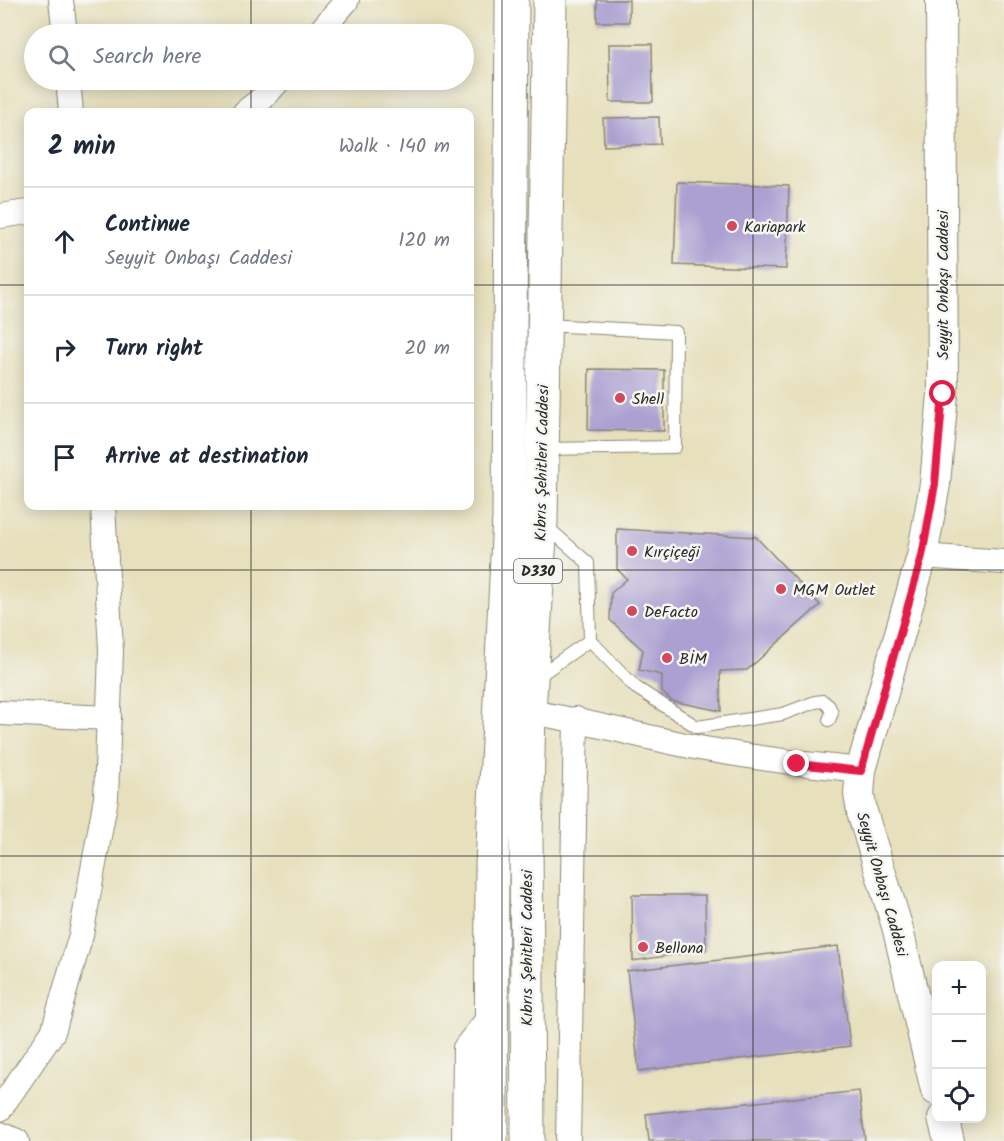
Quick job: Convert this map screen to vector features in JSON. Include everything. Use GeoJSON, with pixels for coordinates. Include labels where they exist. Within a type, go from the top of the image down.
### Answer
{"type":"FeatureCollection","features":[{"type":"Feature","properties":{"kind":"highway","name":"Kıbrıs Şehitleri Caddesi"},"geometry":{"type":"LineString","coordinates":[[491,1141],[492,865],[509,517],[512,0]]}},
{"type":"Feature","properties":{"kind":"highway","name":"Kıbrıs Şehitleri Caddesi"},"geometry":{"type":"LineString","coordinates":[[528,1141],[526,835],[530,697],[541,521],[550,0]]}},
{"type":"Feature","properties":{"kind":"street"},"geometry":{"type":"LineString","coordinates":[[61,0],[63,24]]}},
{"type":"Feature","properties":{"kind":"street"},"geometry":{"type":"LineString","coordinates":[[327,24],[347,0]]}},
{"type":"Feature","properties":{"kind":"street","name":"Seyyit Onbaşı Caddesi"},"geometry":{"type":"LineString","coordinates":[[932,1073],[897,926],[862,812],[859,794],[861,771],[922,556],[935,484],[943,394],[941,0]]}},
{"type":"Feature","properties":{"kind":"street"},"geometry":{"type":"LineString","coordinates":[[69,90],[70,108]]}},
{"type":"Feature","properties":{"kind":"street"},"geometry":{"type":"LineString","coordinates":[[251,108],[270,90]]}},
{"type":"Feature","properties":{"kind":"street"},"geometry":{"type":"LineString","coordinates":[[0,216],[24,213]]}},
{"type":"Feature","properties":{"kind":"street"},"geometry":{"type":"LineString","coordinates":[[0,1109],[53,1032],[81,935],[106,798],[111,650],[104,510]]}},
{"type":"Feature","properties":{"kind":"street"},"geometry":{"type":"LineString","coordinates":[[922,556],[1004,562]]}},
{"type":"Feature","properties":{"kind":"street"},"geometry":{"type":"LineString","coordinates":[[530,697],[576,719],[704,748],[797,764],[861,771]]}},
{"type":"Feature","properties":{"kind":"street"},"geometry":{"type":"LineString","coordinates":[[0,713],[109,718]]}},
{"type":"Feature","properties":{"kind":"street"},"geometry":{"type":"LineString","coordinates":[[568,1141],[576,719]]}},
{"type":"Feature","properties":{"kind":"street"},"geometry":{"type":"LineString","coordinates":[[464,1141],[465,1048],[491,1015]]}},
{"type":"Feature","properties":{"kind":"street"},"geometry":{"type":"LineString","coordinates":[[944,1123],[949,1141]]}},
{"type":"Feature","properties":{"kind":"street"},"geometry":{"type":"LineString","coordinates":[[0,1134],[17,1141]]}},
{"type":"Feature","properties":{"kind":"lane"},"geometry":{"type":"LineString","coordinates":[[542,449],[675,447],[676,332],[544,325]]}},
{"type":"Feature","properties":{"kind":"lane"},"geometry":{"type":"LineString","coordinates":[[541,521],[588,563],[590,640],[635,687],[697,727],[783,714],[823,701],[832,713],[829,720]]}},
{"type":"Feature","properties":{"kind":"lane"},"geometry":{"type":"LineString","coordinates":[[530,697],[590,640]]}},
{"type":"Feature","properties":{"kind":"building"},"geometry":{"type":"Polygon","coordinates":[[[597,0],[629,0],[629,22],[597,22],[597,0]]]}},
{"type":"Feature","properties":{"kind":"building"},"geometry":{"type":"Polygon","coordinates":[[[609,44],[652,44],[653,102],[610,102],[609,44]]]}},
{"type":"Feature","properties":{"kind":"building"},"geometry":{"type":"Polygon","coordinates":[[[659,117],[660,144],[604,146],[603,118],[659,117]]]}},
{"type":"Feature","properties":{"kind":"building","name":"Kariapark"},"geometry":{"type":"Polygon","coordinates":[[[677,182],[789,186],[786,269],[674,265],[677,182]]]}},
{"type":"Feature","properties":{"kind":"building"},"geometry":{"type":"Polygon","coordinates":[[[589,369],[664,370],[664,431],[588,430],[589,369]]]}},
{"type":"Feature","properties":{"kind":"building"},"geometry":{"type":"Polygon","coordinates":[[[617,529],[756,537],[820,605],[747,670],[720,671],[721,711],[672,701],[662,692],[662,675],[639,670],[643,650],[610,620],[611,593],[627,579],[617,569],[617,529]]]}},
{"type":"Feature","properties":{"kind":"building"},"geometry":{"type":"Polygon","coordinates":[[[632,895],[705,895],[706,950],[633,961],[632,895]]]}},
{"type":"Feature","properties":{"kind":"building"},"geometry":{"type":"Polygon","coordinates":[[[838,946],[850,1046],[639,1071],[627,971],[838,946]]]}},
{"type":"Feature","properties":{"kind":"building"},"geometry":{"type":"Polygon","coordinates":[[[859,1091],[865,1141],[649,1141],[646,1114],[859,1091]]]}},
{"type":"Feature","properties":{"kind":"place","name":"Kariapark"},"geometry":{"type":"Point","coordinates":[732,226]}},
{"type":"Feature","properties":{"kind":"place","name":"Shell"},"geometry":{"type":"Point","coordinates":[620,398]}},
{"type":"Feature","properties":{"kind":"place","name":"Kırçiçeği"},"geometry":{"type":"Point","coordinates":[632,551]}},
{"type":"Feature","properties":{"kind":"place","name":"MGM Outlet"},"geometry":{"type":"Point","coordinates":[781,589]}},
{"type":"Feature","properties":{"kind":"place","name":"DeFacto"},"geometry":{"type":"Point","coordinates":[632,611]}},
{"type":"Feature","properties":{"kind":"place","name":"BİM"},"geometry":{"type":"Point","coordinates":[667,658]}},
{"type":"Feature","properties":{"kind":"place","name":"Bellona"},"geometry":{"type":"Point","coordinates":[643,947]}},
{"type":"Feature","properties":{"kind":"route"},"geometry":{"type":"LineString","coordinates":[[797,764],[861,771],[922,556],[935,484],[943,394]]}}]}
